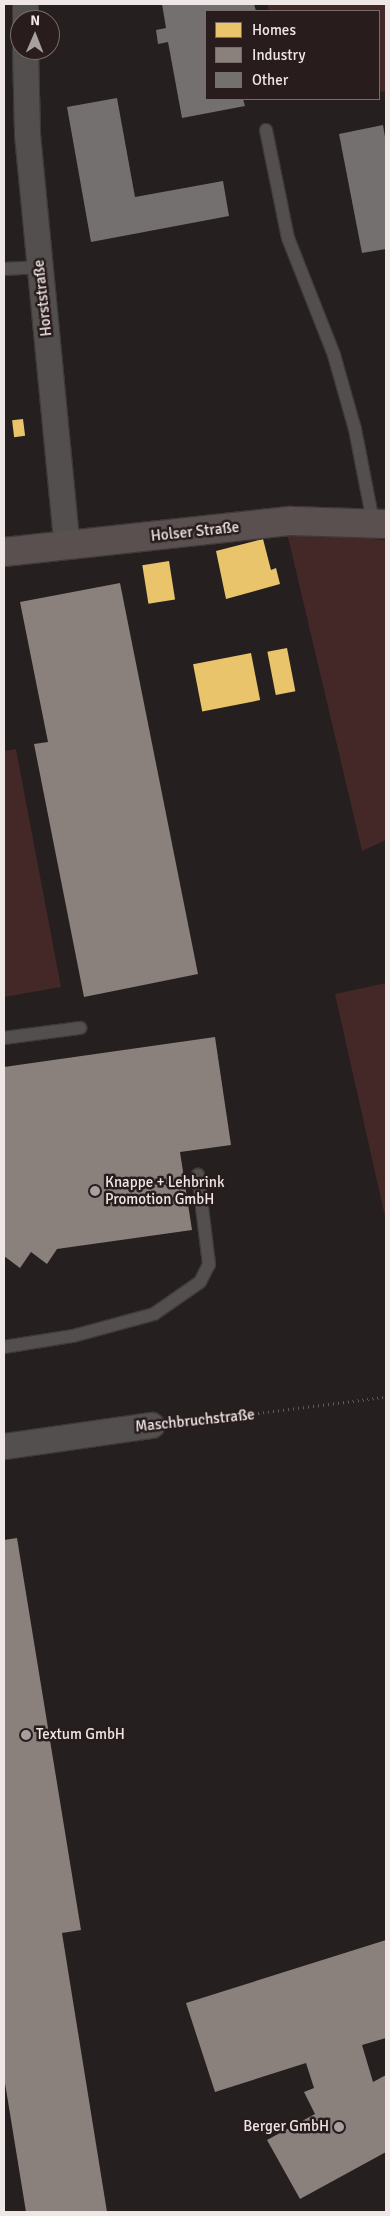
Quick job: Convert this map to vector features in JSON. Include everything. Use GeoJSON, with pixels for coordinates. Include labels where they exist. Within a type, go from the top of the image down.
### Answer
{"type":"FeatureCollection","features":[{"type":"Feature","properties":{"kind":"main road","name":"Holser Straße"},"geometry":{"type":"LineString","coordinates":[[4,552],[290,521],[380,523]]}},
{"type":"Feature","properties":{"kind":"street","name":"Horststraße"},"geometry":{"type":"LineString","coordinates":[[26,60],[27,134],[67,546]]}},
{"type":"Feature","properties":{"kind":"street","name":"Maschbruchstraße"},"geometry":{"type":"LineString","coordinates":[[4,1446],[152,1425]]}},
{"type":"Feature","properties":{"kind":"lane"},"geometry":{"type":"LineString","coordinates":[[266,130],[288,238],[334,355],[380,523]]}},
{"type":"Feature","properties":{"kind":"lane"},"geometry":{"type":"LineString","coordinates":[[4,269],[40,267]]}},
{"type":"Feature","properties":{"kind":"lane"},"geometry":{"type":"LineString","coordinates":[[4,1038],[80,1028]]}},
{"type":"Feature","properties":{"kind":"lane"},"geometry":{"type":"LineString","coordinates":[[4,1347],[73,1336],[154,1314],[200,1282],[209,1264],[198,1175]]}},
{"type":"Feature","properties":{"kind":"path","name":"Maschbruchstraße"},"geometry":{"type":"LineString","coordinates":[[152,1425],[205,1421],[386,1397]]}},
{"type":"Feature","properties":{"kind":"shaded area"},"geometry":{"type":"Polygon","coordinates":[[[267,4],[386,4],[386,91],[380,92],[380,10],[269,10],[267,4]]]}},
{"type":"Feature","properties":{"kind":"shaded area"},"geometry":{"type":"Polygon","coordinates":[[[287,533],[386,540],[386,840],[362,851],[287,533]]]}},
{"type":"Feature","properties":{"kind":"shaded area"},"geometry":{"type":"Polygon","coordinates":[[[16,749],[61,987],[4,997],[4,751],[16,749]]]}},
{"type":"Feature","properties":{"kind":"shaded area"},"geometry":{"type":"Polygon","coordinates":[[[386,983],[386,1221],[335,994],[386,983]]]}},
{"type":"Feature","properties":{"kind":"building: Homes"},"geometry":{"type":"Polygon","coordinates":[[[23,419],[25,436],[14,437],[12,420],[23,419]]]}},
{"type":"Feature","properties":{"kind":"building: Homes"},"geometry":{"type":"Polygon","coordinates":[[[263,539],[271,570],[276,568],[280,584],[226,599],[216,551],[263,539]]]}},
{"type":"Feature","properties":{"kind":"building: Homes"},"geometry":{"type":"Polygon","coordinates":[[[169,561],[175,600],[148,604],[142,565],[169,561]]]}},
{"type":"Feature","properties":{"kind":"building: Homes"},"geometry":{"type":"Polygon","coordinates":[[[287,648],[295,691],[276,695],[267,652],[287,648]]]}},
{"type":"Feature","properties":{"kind":"building: Homes"},"geometry":{"type":"Polygon","coordinates":[[[251,653],[260,700],[202,711],[193,664],[251,653]]]}},
{"type":"Feature","properties":{"kind":"building: Industry"},"geometry":{"type":"Polygon","coordinates":[[[120,583],[198,974],[84,997],[34,744],[48,742],[20,602],[120,583]]]}},
{"type":"Feature","properties":{"kind":"building: Industry","name":"Knappe + Lehbrink Promotion GmbH"},"geometry":{"type":"Polygon","coordinates":[[[215,1037],[231,1145],[180,1152],[192,1230],[57,1249],[47,1264],[31,1252],[20,1268],[4,1256],[4,1067],[215,1037]]]}},
{"type":"Feature","properties":{"kind":"building: Industry","name":"Textum GmbH"},"geometry":{"type":"Polygon","coordinates":[[[17,1538],[81,1930],[62,1933],[107,2212],[26,2212],[4,2077],[4,1540],[17,1538]]]}},
{"type":"Feature","properties":{"kind":"building: Industry"},"geometry":{"type":"Polygon","coordinates":[[[386,1940],[386,2038],[362,2045],[373,2082],[386,2075],[386,2152],[300,2199],[267,2140],[315,2114],[304,2092],[314,2088],[306,2063],[215,2092],[186,2003],[386,1940]]]}},
{"type":"Feature","properties":{"kind":"building: Other"},"geometry":{"type":"Polygon","coordinates":[[[162,4],[254,4],[256,10],[205,10],[205,100],[243,100],[245,106],[182,118],[168,42],[158,44],[156,30],[166,28],[162,4]]]}},
{"type":"Feature","properties":{"kind":"building: Other"},"geometry":{"type":"Polygon","coordinates":[[[117,98],[135,197],[223,181],[229,216],[91,242],[67,107],[117,98]]]}},
{"type":"Feature","properties":{"kind":"building: Other"},"geometry":{"type":"Polygon","coordinates":[[[383,125],[386,143],[386,249],[362,253],[339,134],[383,125]]]}},
{"type":"Feature","properties":{"kind":"place","name":"Knappe + Lehbrink Promotion GmbH"},"geometry":{"type":"Point","coordinates":[95,1191]}},
{"type":"Feature","properties":{"kind":"place","name":"Textum GmbH"},"geometry":{"type":"Point","coordinates":[26,1735]}},
{"type":"Feature","properties":{"kind":"place","name":"Berger GmbH"},"geometry":{"type":"Point","coordinates":[339,2127]}}]}
